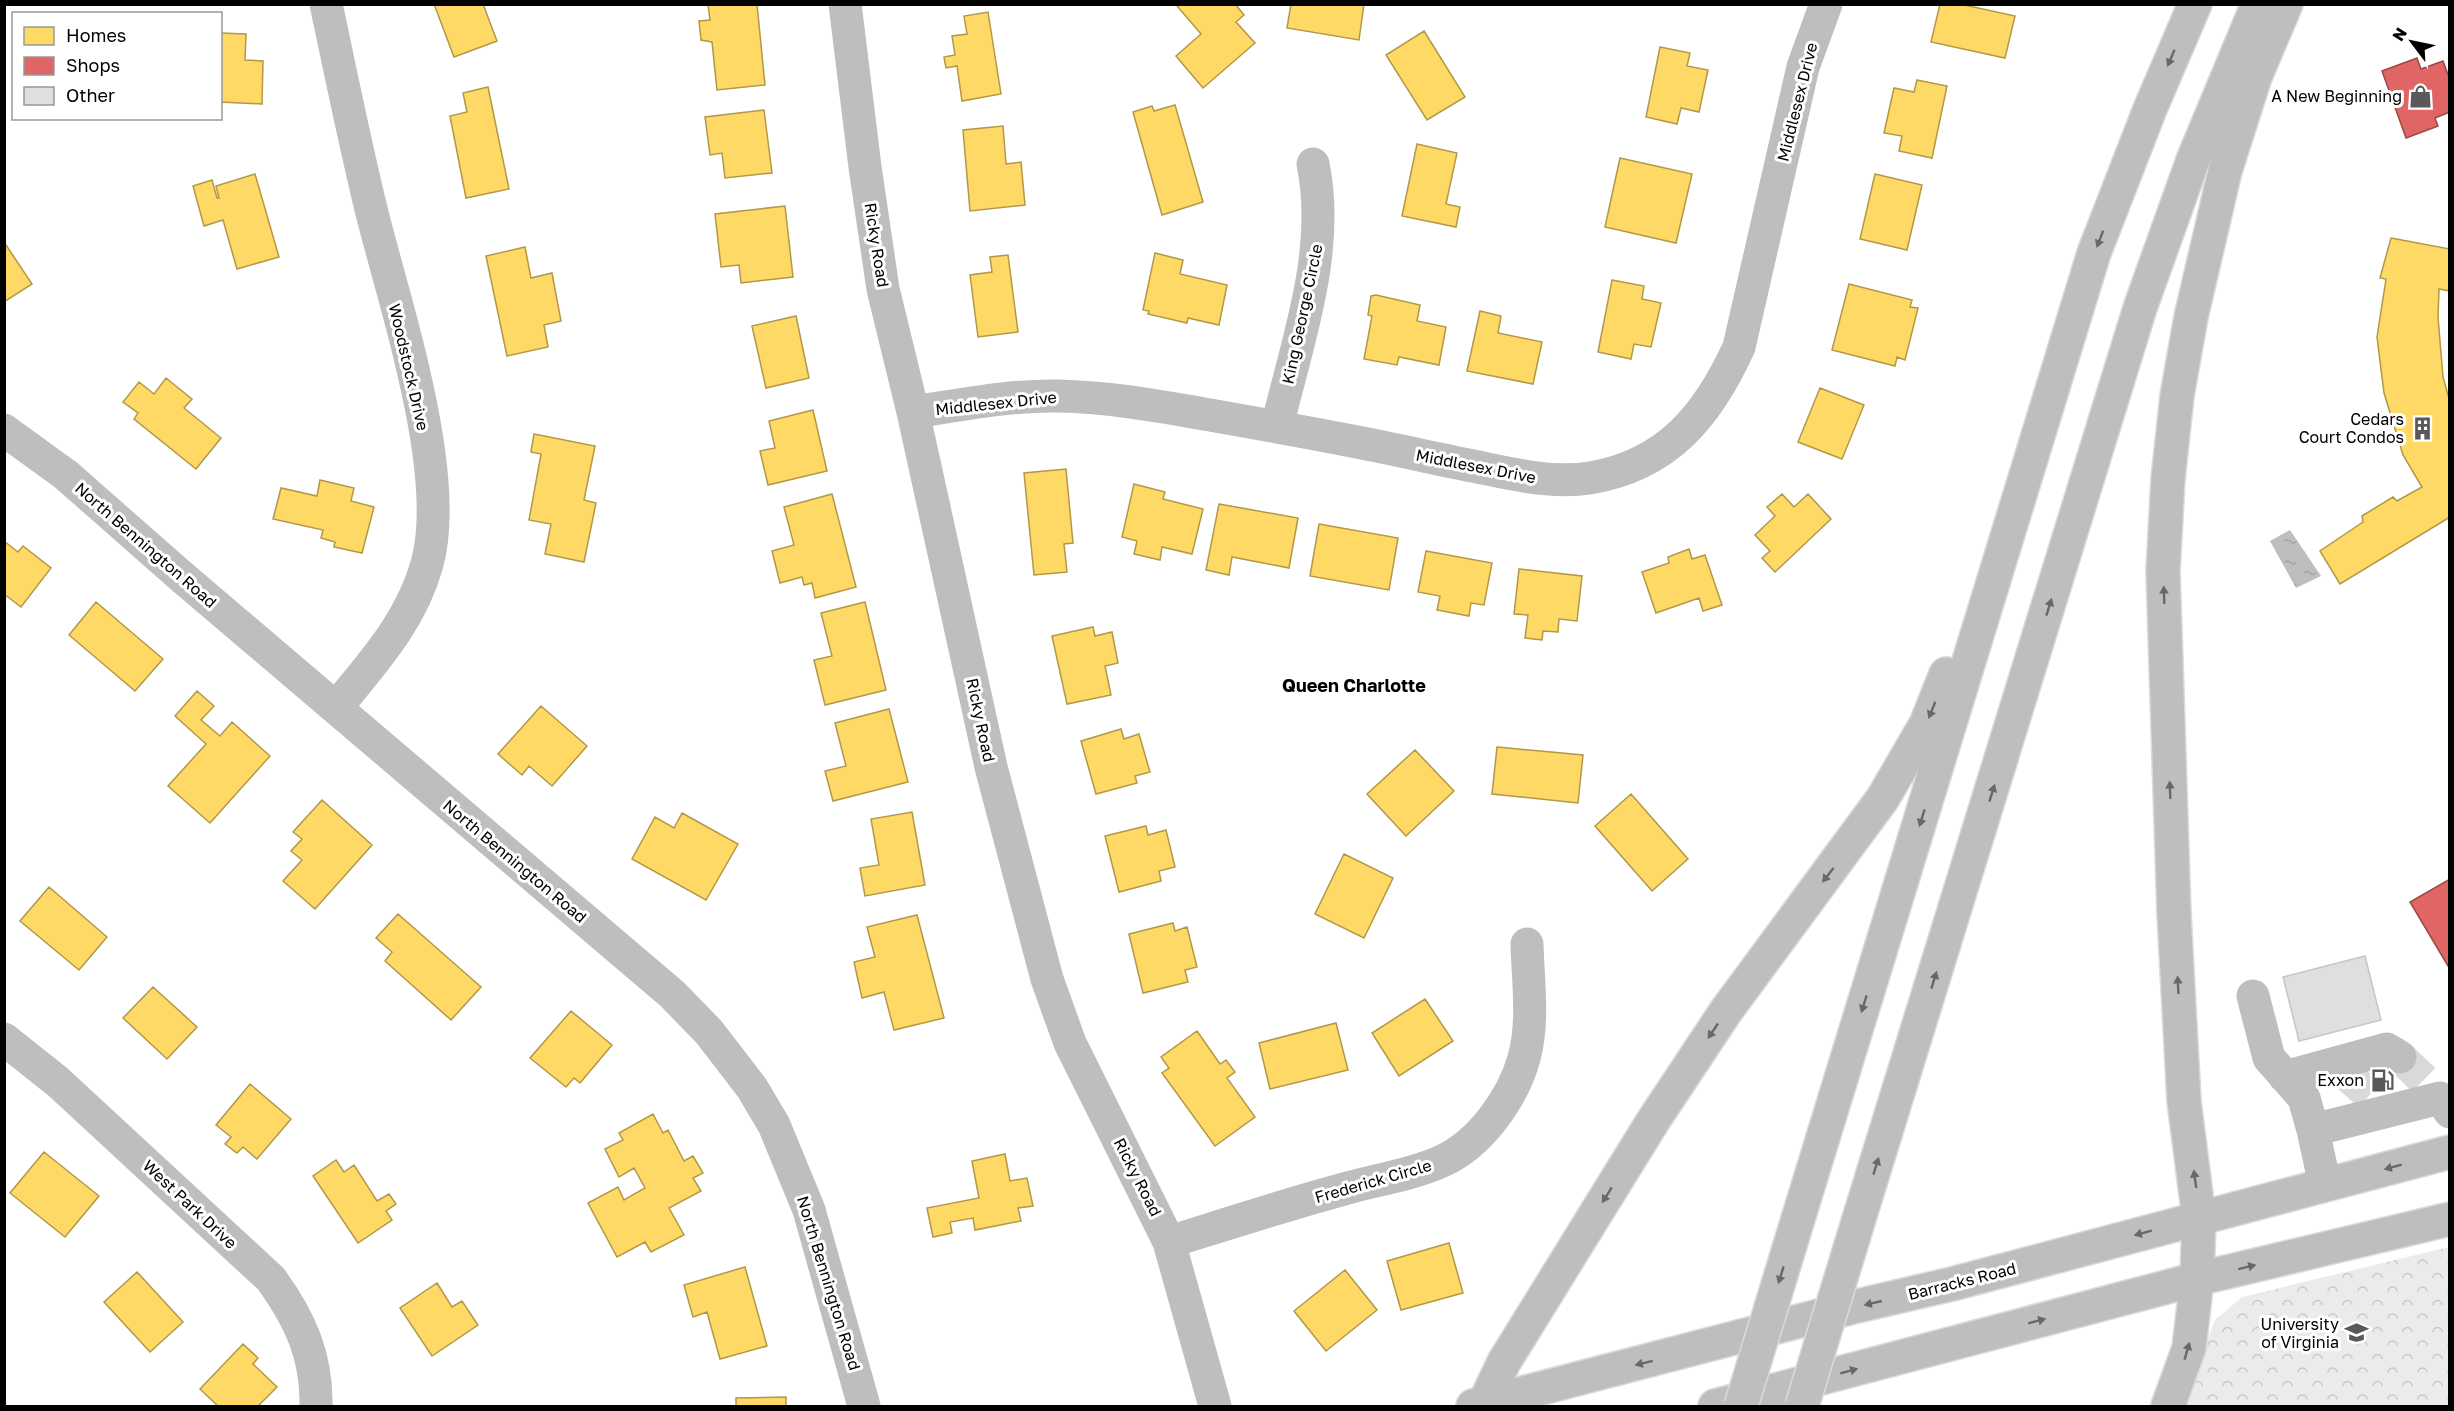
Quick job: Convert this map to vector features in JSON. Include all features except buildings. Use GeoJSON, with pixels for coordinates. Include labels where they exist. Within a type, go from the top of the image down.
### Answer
{"type":"FeatureCollection","features":[{"type":"Feature","properties":{"kind":"main road","name":"Woodstock Drive"},"geometry":{"type":"LineString","coordinates":[[326,4],[369,201],[414,378],[429,457],[434,521],[428,563],[414,603],[397,632],[336,708]]}},
{"type":"Feature","properties":{"kind":"main road","name":"Ricky Road"},"geometry":{"type":"LineString","coordinates":[[845,4],[883,289],[913,412],[991,767],[1047,979],[1070,1043],[1169,1242],[1215,1407]]}},
{"type":"Feature","properties":{"kind":"main road","name":"Middlesex Drive"},"geometry":{"type":"LineString","coordinates":[[913,412],[1006,399],[1055,396],[1117,399],[1277,427],[1524,477],[1553,480],[1590,478],[1626,468],[1653,455],[1683,434],[1703,412],[1722,385],[1739,346],[1803,67],[1826,4]]}},
{"type":"Feature","properties":{"kind":"main road"},"geometry":{"type":"LineString","coordinates":[[1741,1407],[2094,254],[2150,109],[2195,4]]}},
{"type":"Feature","properties":{"kind":"main road"},"geometry":{"type":"LineString","coordinates":[[1802,1407],[2140,308],[2193,160],[2258,4]]}},
{"type":"Feature","properties":{"kind":"main road"},"geometry":{"type":"LineString","coordinates":[[2168,1407],[2189,1348],[2197,1279],[2199,1218],[2184,1101],[2174,914],[2163,571],[2168,478],[2177,396],[2191,317],[2222,181],[2255,77],[2286,4]]}},
{"type":"Feature","properties":{"kind":"main road","name":"King George Circle"},"geometry":{"type":"LineString","coordinates":[[1277,427],[1318,254],[1320,222],[1313,164]]}},
{"type":"Feature","properties":{"kind":"main road","name":"North Bennington Road"},"geometry":{"type":"LineString","coordinates":[[4,430],[66,475],[672,993],[709,1032],[752,1088],[774,1125],[809,1210],[864,1407]]}},
{"type":"Feature","properties":{"kind":"main road"},"geometry":{"type":"LineString","coordinates":[[1480,1406],[1504,1362],[1653,1121],[1726,1011],[1877,808],[1926,724],[1951,661],[1982,559],[2037,441]]}},
{"type":"Feature","properties":{"kind":"main road","name":"Frederick Circle"},"geometry":{"type":"LineString","coordinates":[[1169,1242],[1284,1206],[1441,1162],[1465,1146],[1495,1116],[1510,1092],[1524,1060],[1530,1031],[1527,945]]}},
{"type":"Feature","properties":{"kind":"main road"},"geometry":{"type":"LineString","coordinates":[[2253,996],[2269,1058],[2304,1098],[2325,1185]]}},
{"type":"Feature","properties":{"kind":"main road","name":"West Park Drive"},"geometry":{"type":"LineString","coordinates":[[4,1039],[58,1082],[271,1279],[293,1309],[308,1343],[316,1380],[316,1407]]}},
{"type":"Feature","properties":{"kind":"main road"},"geometry":{"type":"LineString","coordinates":[[2285,1077],[2340,1068],[2387,1049],[2400,1057]]}},
{"type":"Feature","properties":{"kind":"main road"},"geometry":{"type":"LineString","coordinates":[[2313,1130],[2381,1105],[2439,1098]]}},
{"type":"Feature","properties":{"kind":"main road","name":"Barracks Road"},"geometry":{"type":"LineString","coordinates":[[1480,1406],[2450,1152]]}},
{"type":"Feature","properties":{"kind":"main road"},"geometry":{"type":"LineString","coordinates":[[1715,1407],[2197,1279],[2450,1219]]}},
{"type":"Feature","properties":{"kind":"green space","name":"University of Virginia"},"geometry":{"type":"Polygon","coordinates":[[[2449,1247],[2449,1406],[2182,1406],[2215,1320],[2242,1297],[2449,1247]]]}},
{"type":"Feature","properties":{"kind":"water"},"geometry":{"type":"Polygon","coordinates":[[[2290,530],[2321,576],[2296,588],[2270,541],[2290,530]]]}},
{"type":"Feature","properties":{"kind":"tunnel"},"geometry":{"type":"LineString","coordinates":[[2400,1057],[2429,1085]]}},
{"type":"Feature","properties":{"kind":"tunnel"},"geometry":{"type":"LineString","coordinates":[[2345,1073],[2374,1099]]}},
{"type":"Feature","properties":{"kind":"place","name":"A New Beginning"},"geometry":{"type":"Point","coordinates":[2420,96]}},
{"type":"Feature","properties":{"kind":"place","name":"Cedars Court Condos"},"geometry":{"type":"Point","coordinates":[2422,428]}},
{"type":"Feature","properties":{"kind":"place","name":"Exxon"},"geometry":{"type":"Point","coordinates":[2382,1080]}},
{"type":"Feature","properties":{"kind":"place","name":"University of Virginia"},"geometry":{"type":"Point","coordinates":[2357,1333]}},
{"type":"Feature","properties":{"kind":"district","name":"Queen Charlotte"},"geometry":{"type":"Point","coordinates":[1354,686]}}]}
